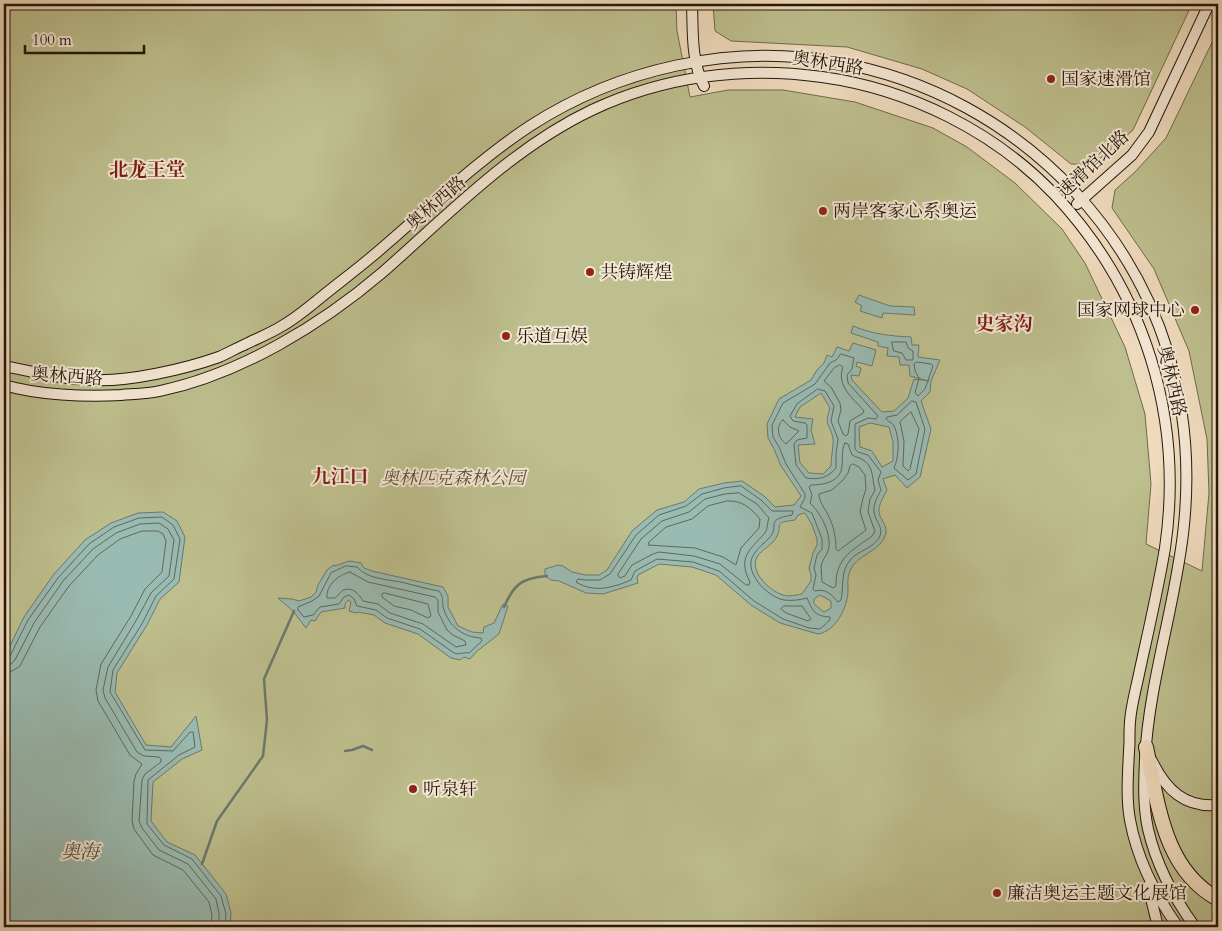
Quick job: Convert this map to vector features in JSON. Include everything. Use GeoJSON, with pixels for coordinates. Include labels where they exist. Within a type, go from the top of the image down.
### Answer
{"type":"FeatureCollection","features":[{"type":"Feature","properties":{"kind":"highway"},"geometry":{"type":"LineString","coordinates":[[1146,747],[1164,830],[1173,851],[1187,874],[1204,892],[1218,899]]}},
{"type":"Feature","properties":{"kind":"main road"},"geometry":{"type":"LineString","coordinates":[[692,4],[694,53],[701,82]]}},
{"type":"Feature","properties":{"kind":"main road","name":"速滑馆北路"},"geometry":{"type":"LineString","coordinates":[[1067,212],[1132,155],[1149,132],[1209,4]]}},
{"type":"Feature","properties":{"kind":"main road","name":"奥林西路"},"geometry":{"type":"LineString","coordinates":[[4,366],[35,373],[95,380],[153,375],[221,356],[286,324],[411,224],[473,169],[529,127],[572,102],[620,81],[661,69],[696,62],[742,57],[809,58],[855,65],[900,77],[951,100],[1002,129],[1041,159],[1082,200],[1105,227],[1147,298],[1174,370],[1186,436],[1186,490],[1183,534],[1149,712],[1143,790],[1151,840],[1162,872],[1195,927]]}},
{"type":"Feature","properties":{"kind":"main road","name":"奥林西路"},"geometry":{"type":"LineString","coordinates":[[4,384],[16,388],[88,397],[157,392],[223,372],[310,328],[380,274],[448,212],[494,174],[547,136],[592,110],[613,101],[665,85],[701,82],[761,72],[802,74],[842,80],[884,90],[907,98],[944,115],[984,137],[1048,188],[1106,259],[1135,316],[1152,358],[1168,434],[1169,480],[1166,543],[1129,724],[1128,781],[1130,818],[1136,842]]}},
{"type":"Feature","properties":{"kind":"main road"},"geometry":{"type":"LineString","coordinates":[[1146,747],[1154,766],[1172,791],[1184,800],[1206,806],[1218,805]]}},
{"type":"Feature","properties":{"kind":"main road"},"geometry":{"type":"LineString","coordinates":[[1136,842],[1158,927]]}},
{"type":"Feature","properties":{"kind":"main road"},"geometry":{"type":"LineString","coordinates":[[1136,842],[1158,895],[1178,927]]}},
{"type":"Feature","properties":{"kind":"green space","name":"奥林匹克森林公园"},"geometry":{"type":"Polygon","coordinates":[[[4,4],[676,4],[677,31],[690,97],[728,90],[783,90],[855,102],[933,128],[967,147],[1015,183],[1062,229],[1085,263],[1125,347],[1145,414],[1151,484],[1146,544],[1202,571],[1209,493],[1207,439],[1189,351],[1154,269],[1112,208],[1115,190],[1135,172],[1166,138],[1218,30],[1218,927],[4,927],[4,4]]]}},
{"type":"Feature","properties":{"kind":"green space","name":"国家速滑馆"},"geometry":{"type":"Polygon","coordinates":[[[713,4],[1192,4],[1133,130],[1093,165],[1071,164],[1025,127],[967,89],[922,69],[847,47],[731,41],[715,31],[713,4]]]}},
{"type":"Feature","properties":{"kind":"water"},"geometry":{"type":"Polygon","coordinates":[[[859,295],[890,306],[914,307],[915,315],[883,313],[882,318],[860,311],[862,306],[855,302],[859,295]]]}},
{"type":"Feature","properties":{"kind":"water"},"geometry":{"type":"Polygon","coordinates":[[[853,326],[881,334],[911,337],[912,345],[919,345],[918,357],[940,360],[931,381],[930,392],[921,401],[931,429],[920,477],[907,488],[895,475],[883,479],[887,490],[880,504],[879,512],[885,527],[884,539],[880,545],[853,565],[848,576],[846,604],[840,617],[830,628],[818,634],[780,623],[751,605],[716,575],[692,567],[659,564],[638,575],[638,583],[603,594],[586,593],[545,576],[545,569],[558,565],[572,572],[599,575],[607,570],[632,531],[657,510],[684,502],[699,489],[742,481],[764,496],[775,507],[794,505],[801,496],[781,466],[768,438],[767,424],[779,399],[811,380],[824,363],[827,355],[832,357],[837,347],[849,351],[853,343],[876,350],[872,366],[857,362],[856,366],[861,368],[859,376],[851,375],[852,380],[882,412],[894,411],[908,398],[914,379],[929,381],[910,376],[909,365],[900,365],[899,357],[887,356],[888,348],[878,346],[878,342],[851,333],[853,326]],[[821,393],[800,407],[795,417],[813,419],[811,430],[815,444],[798,445],[800,463],[809,473],[823,474],[831,466],[833,440],[827,422],[830,408],[821,393]],[[870,423],[859,427],[860,447],[872,451],[882,467],[893,461],[893,442],[889,427],[870,423]],[[804,513],[798,515],[795,520],[781,523],[776,538],[759,554],[755,563],[758,575],[762,580],[772,589],[785,596],[802,594],[811,581],[809,568],[817,545],[817,539],[807,516],[804,513]],[[820,595],[814,599],[814,604],[824,612],[831,608],[831,601],[820,595]]]}},
{"type":"Feature","properties":{"kind":"water","name":"奥海"},"geometry":{"type":"Polygon","coordinates":[[[163,512],[177,521],[185,537],[179,582],[160,599],[147,625],[117,673],[115,692],[146,745],[171,747],[196,716],[202,750],[182,759],[153,782],[151,821],[167,842],[195,855],[226,894],[231,913],[230,927],[4,927],[4,658],[24,617],[54,574],[85,540],[111,523],[138,513],[163,512]]]}},
{"type":"Feature","properties":{"kind":"water"},"geometry":{"type":"Polygon","coordinates":[[[350,561],[361,563],[364,568],[372,571],[443,587],[448,596],[448,607],[458,626],[472,632],[483,633],[484,627],[494,623],[503,604],[508,606],[499,634],[470,659],[464,657],[460,660],[451,658],[418,634],[385,623],[374,615],[349,611],[351,602],[348,600],[345,608],[321,612],[315,621],[311,620],[306,628],[293,611],[278,598],[299,601],[311,597],[316,592],[327,570],[332,566],[350,561]]]}},
{"type":"Feature","properties":{"kind":"waterway"},"geometry":{"type":"LineString","coordinates":[[504,607],[511,593],[520,584],[531,578],[547,576]]}},
{"type":"Feature","properties":{"kind":"waterway"},"geometry":{"type":"LineString","coordinates":[[202,864],[217,821],[263,756],[267,720],[264,679],[294,611]]}},
{"type":"Feature","properties":{"kind":"waterway"},"geometry":{"type":"LineString","coordinates":[[345,751],[363,746],[372,750]]}},
{"type":"Feature","properties":{"kind":"place","name":"国家速滑馆"},"geometry":{"type":"Point","coordinates":[1051,79]}},
{"type":"Feature","properties":{"kind":"place","name":"两岸客家心系奥运"},"geometry":{"type":"Point","coordinates":[823,211]}},
{"type":"Feature","properties":{"kind":"place","name":"共铸辉煌"},"geometry":{"type":"Point","coordinates":[590,272]}},
{"type":"Feature","properties":{"kind":"place","name":"国家网球中心"},"geometry":{"type":"Point","coordinates":[1195,310]}},
{"type":"Feature","properties":{"kind":"place","name":"乐道互娱"},"geometry":{"type":"Point","coordinates":[506,336]}},
{"type":"Feature","properties":{"kind":"place","name":"听泉轩"},"geometry":{"type":"Point","coordinates":[413,789]}},
{"type":"Feature","properties":{"kind":"place","name":"廉洁奥运主题文化展馆"},"geometry":{"type":"Point","coordinates":[997,893]}},
{"type":"Feature","properties":{"kind":"district","name":"北龙王堂"},"geometry":{"type":"Point","coordinates":[147,169]}},
{"type":"Feature","properties":{"kind":"district","name":"史家沟"},"geometry":{"type":"Point","coordinates":[1004,323]}},
{"type":"Feature","properties":{"kind":"district","name":"九江口"},"geometry":{"type":"Point","coordinates":[340,476]}}]}
